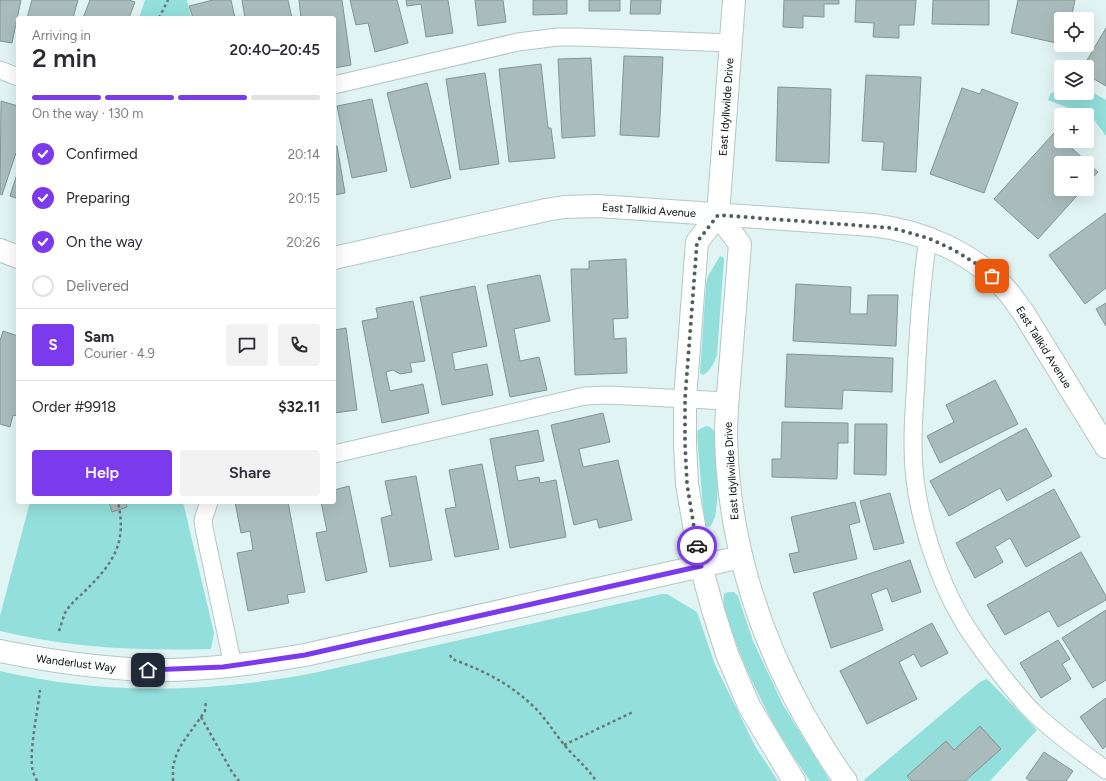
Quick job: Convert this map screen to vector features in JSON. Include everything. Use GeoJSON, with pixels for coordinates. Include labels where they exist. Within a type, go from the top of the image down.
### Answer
{"type":"FeatureCollection","features":[{"type":"Feature","properties":{"kind":"street","name":"East Idyllwilde Drive"},"geometry":{"type":"LineString","coordinates":[[734,0],[718,215],[740,244],[726,436],[732,514],[747,584],[768,642],[782,673],[815,735],[846,781]]}},
{"type":"Feature","properties":{"kind":"street","name":"East Tallkid Avenue"},"geometry":{"type":"LineString","coordinates":[[336,258],[564,207],[598,206],[872,225],[892,228],[928,238],[954,250],[992,276],[1009,293],[1023,312],[1106,447]]}},
{"type":"Feature","properties":{"kind":"street"},"geometry":{"type":"LineString","coordinates":[[718,215],[697,242],[685,399],[687,484],[701,566],[720,632],[741,689],[759,724],[794,781]]}},
{"type":"Feature","properties":{"kind":"street"},"geometry":{"type":"LineString","coordinates":[[0,250],[16,256]]}},
{"type":"Feature","properties":{"kind":"street","name":"Wanderlust Way"},"geometry":{"type":"LineString","coordinates":[[0,651],[40,660],[91,666],[136,669],[171,670],[234,666],[305,655],[741,557]]}},
{"type":"Feature","properties":{"kind":"lane"},"geometry":{"type":"LineString","coordinates":[[336,85],[511,44],[545,38],[578,37],[731,43]]}},
{"type":"Feature","properties":{"kind":"lane"},"geometry":{"type":"LineString","coordinates":[[0,70],[16,76]]}},
{"type":"Feature","properties":{"kind":"lane"},"geometry":{"type":"LineString","coordinates":[[928,238],[917,352],[913,457],[915,480],[920,504],[937,566],[960,615],[993,665],[1012,688],[1032,711],[1052,729],[1106,770]]}},
{"type":"Feature","properties":{"kind":"lane"},"geometry":{"type":"LineString","coordinates":[[336,454],[585,396],[608,395],[728,401]]}},
{"type":"Feature","properties":{"kind":"lane"},"geometry":{"type":"LineString","coordinates":[[208,504],[203,520],[204,528],[234,666]]}},
{"type":"Feature","properties":{"kind":"path"},"geometry":{"type":"LineString","coordinates":[[160,16],[168,0]]}},
{"type":"Feature","properties":{"kind":"path"},"geometry":{"type":"LineString","coordinates":[[59,631],[65,614],[70,606],[97,579],[110,563],[117,550],[121,530],[121,517],[118,504]]}},
{"type":"Feature","properties":{"kind":"path"},"geometry":{"type":"LineString","coordinates":[[450,655],[452,659],[507,684],[539,712],[564,745],[585,765],[596,781]]}},
{"type":"Feature","properties":{"kind":"path"},"geometry":{"type":"LineString","coordinates":[[37,781],[33,771],[32,759],[40,690]]}},
{"type":"Feature","properties":{"kind":"path"},"geometry":{"type":"LineString","coordinates":[[172,781],[172,766],[177,753],[183,742],[201,718],[206,700]]}},
{"type":"Feature","properties":{"kind":"path"},"geometry":{"type":"LineString","coordinates":[[564,745],[633,712]]}},
{"type":"Feature","properties":{"kind":"path"},"geometry":{"type":"LineString","coordinates":[[201,718],[232,772],[239,781]]}},
{"type":"Feature","properties":{"kind":"shaded area"},"geometry":{"type":"Polygon","coordinates":[[[145,0],[187,0],[191,16],[140,16],[145,0]]]}},
{"type":"Feature","properties":{"kind":"shaded area"},"geometry":{"type":"Polygon","coordinates":[[[1054,92],[1054,100],[1094,100],[1094,93],[1106,100],[1106,136],[1094,120],[1094,108],[1069,108],[1048,100],[1051,93],[1054,92]]]}},
{"type":"Feature","properties":{"kind":"shaded area"},"geometry":{"type":"Polygon","coordinates":[[[720,256],[724,259],[717,355],[710,369],[703,375],[700,373],[706,285],[708,276],[720,256]]]}},
{"type":"Feature","properties":{"kind":"shaded area"},"geometry":{"type":"Polygon","coordinates":[[[706,426],[710,427],[714,431],[718,483],[715,517],[711,526],[708,527],[706,526],[703,506],[697,435],[698,430],[706,426]]]}},
{"type":"Feature","properties":{"kind":"shaded area"},"geometry":{"type":"Polygon","coordinates":[[[29,504],[183,504],[214,633],[211,649],[131,649],[78,645],[26,637],[0,631],[0,616],[29,504]]]}},
{"type":"Feature","properties":{"kind":"shaded area"},"geometry":{"type":"Polygon","coordinates":[[[734,592],[738,596],[753,641],[783,705],[830,781],[810,781],[786,745],[765,708],[738,649],[731,629],[724,603],[724,594],[734,592]]]}},
{"type":"Feature","properties":{"kind":"shaded area"},"geometry":{"type":"Polygon","coordinates":[[[667,594],[697,612],[715,665],[755,746],[778,781],[0,781],[0,671],[80,685],[121,688],[162,689],[243,684],[323,671],[667,594]]]}},
{"type":"Feature","properties":{"kind":"shaded area"},"geometry":{"type":"Polygon","coordinates":[[[987,679],[1037,730],[990,781],[864,780],[980,682],[987,679]]]}},
{"type":"Feature","properties":{"kind":"building"},"geometry":{"type":"Polygon","coordinates":[[[0,0],[21,0],[18,16],[16,16],[12,43],[0,41],[0,0]]]}},
{"type":"Feature","properties":{"kind":"building"},"geometry":{"type":"Polygon","coordinates":[[[32,0],[78,0],[74,16],[28,16],[32,0]]]}},
{"type":"Feature","properties":{"kind":"building"},"geometry":{"type":"Polygon","coordinates":[[[90,0],[129,0],[135,2],[130,16],[84,16],[90,0]]]}},
{"type":"Feature","properties":{"kind":"building"},"geometry":{"type":"Polygon","coordinates":[[[213,0],[231,0],[235,16],[192,16],[189,6],[213,0]]]}},
{"type":"Feature","properties":{"kind":"building"},"geometry":{"type":"Polygon","coordinates":[[[242,0],[288,0],[292,16],[245,16],[242,0]]]}},
{"type":"Feature","properties":{"kind":"building"},"geometry":{"type":"Polygon","coordinates":[[[299,0],[342,0],[351,65],[336,68],[336,16],[301,16],[299,0]]]}},
{"type":"Feature","properties":{"kind":"building"},"geometry":{"type":"Polygon","coordinates":[[[350,0],[397,0],[408,43],[375,52],[368,23],[356,25],[350,0]]]}},
{"type":"Feature","properties":{"kind":"building"},"geometry":{"type":"Polygon","coordinates":[[[406,0],[448,0],[453,33],[426,37],[421,4],[407,6],[406,0]]]}},
{"type":"Feature","properties":{"kind":"building"},"geometry":{"type":"Polygon","coordinates":[[[475,0],[503,0],[506,22],[478,26],[475,0]]]}},
{"type":"Feature","properties":{"kind":"building"},"geometry":{"type":"Polygon","coordinates":[[[533,0],[567,0],[567,14],[533,15],[533,0]]]}},
{"type":"Feature","properties":{"kind":"building"},"geometry":{"type":"Polygon","coordinates":[[[589,0],[620,0],[620,11],[589,11],[589,0]]]}},
{"type":"Feature","properties":{"kind":"building"},"geometry":{"type":"Polygon","coordinates":[[[631,0],[661,0],[660,14],[630,14],[631,0]]]}},
{"type":"Feature","properties":{"kind":"building"},"geometry":{"type":"Polygon","coordinates":[[[784,0],[839,0],[839,4],[824,4],[824,17],[803,16],[803,28],[783,27],[784,0]]]}},
{"type":"Feature","properties":{"kind":"building"},"geometry":{"type":"Polygon","coordinates":[[[856,0],[916,0],[914,25],[899,25],[899,38],[873,37],[874,23],[855,22],[856,0]]]}},
{"type":"Feature","properties":{"kind":"building"},"geometry":{"type":"Polygon","coordinates":[[[933,0],[989,0],[989,25],[932,24],[933,0]]]}},
{"type":"Feature","properties":{"kind":"building"},"geometry":{"type":"Polygon","coordinates":[[[1018,0],[1075,0],[1072,12],[1054,12],[1054,42],[1011,33],[1018,0]]]}},
{"type":"Feature","properties":{"kind":"building"},"geometry":{"type":"Polygon","coordinates":[[[1106,28],[1106,86],[1094,79],[1094,60],[1087,60],[1092,52],[1094,52],[1094,48],[1106,28]]]}},
{"type":"Feature","properties":{"kind":"building"},"geometry":{"type":"Polygon","coordinates":[[[624,56],[663,57],[659,137],[620,135],[624,56]]]}},
{"type":"Feature","properties":{"kind":"building"},"geometry":{"type":"Polygon","coordinates":[[[591,58],[595,136],[562,138],[558,59],[591,58]]]}},
{"type":"Feature","properties":{"kind":"building"},"geometry":{"type":"Polygon","coordinates":[[[541,64],[548,128],[551,128],[555,158],[509,162],[499,69],[541,64]]]}},
{"type":"Feature","properties":{"kind":"building"},"geometry":{"type":"Polygon","coordinates":[[[485,73],[499,164],[460,170],[446,79],[485,73]]]}},
{"type":"Feature","properties":{"kind":"building"},"geometry":{"type":"Polygon","coordinates":[[[866,75],[921,77],[916,172],[882,170],[884,142],[862,141],[866,75]]]}},
{"type":"Feature","properties":{"kind":"building"},"geometry":{"type":"Polygon","coordinates":[[[427,83],[451,178],[411,188],[387,93],[427,83]]]}},
{"type":"Feature","properties":{"kind":"building"},"geometry":{"type":"Polygon","coordinates":[[[778,87],[831,89],[829,163],[776,161],[778,87]]]}},
{"type":"Feature","properties":{"kind":"building"},"geometry":{"type":"Polygon","coordinates":[[[962,88],[980,94],[982,89],[1018,103],[984,193],[930,174],[962,88]]]}},
{"type":"Feature","properties":{"kind":"building"},"geometry":{"type":"Polygon","coordinates":[[[372,99],[387,171],[352,178],[337,106],[372,99]]]}},
{"type":"Feature","properties":{"kind":"building"},"geometry":{"type":"Polygon","coordinates":[[[1,101],[16,105],[16,153],[2,195],[0,194],[1,101]]]}},
{"type":"Feature","properties":{"kind":"building"},"geometry":{"type":"Polygon","coordinates":[[[1054,133],[1054,148],[1072,148],[1080,156],[1054,156],[1054,196],[1077,196],[1038,239],[994,199],[1054,133]]]}},
{"type":"Feature","properties":{"kind":"building"},"geometry":{"type":"Polygon","coordinates":[[[336,146],[345,193],[336,195],[336,146]]]}},
{"type":"Feature","properties":{"kind":"building"},"geometry":{"type":"Polygon","coordinates":[[[1094,168],[1098,172],[1094,176],[1094,168]]]}},
{"type":"Feature","properties":{"kind":"building"},"geometry":{"type":"Polygon","coordinates":[[[16,177],[16,198],[10,196],[16,177]]]}},
{"type":"Feature","properties":{"kind":"building"},"geometry":{"type":"Polygon","coordinates":[[[1106,213],[1106,288],[1085,304],[1049,255],[1106,213]]]}},
{"type":"Feature","properties":{"kind":"building"},"geometry":{"type":"Polygon","coordinates":[[[626,259],[628,318],[613,319],[614,339],[626,338],[627,373],[575,375],[571,269],[589,269],[589,261],[626,259]]]}},
{"type":"Feature","properties":{"kind":"building"},"geometry":{"type":"Polygon","coordinates":[[[540,275],[550,321],[514,329],[520,361],[539,357],[547,390],[510,397],[487,285],[540,275]]]}},
{"type":"Feature","properties":{"kind":"building"},"geometry":{"type":"Polygon","coordinates":[[[796,284],[851,287],[850,314],[867,314],[868,295],[898,295],[896,346],[793,341],[796,284]]]}},
{"type":"Feature","properties":{"kind":"building"},"geometry":{"type":"Polygon","coordinates":[[[475,286],[487,346],[452,353],[455,370],[487,364],[493,395],[442,405],[420,297],[475,286]]]}},
{"type":"Feature","properties":{"kind":"building"},"geometry":{"type":"Polygon","coordinates":[[[413,301],[425,361],[410,363],[412,372],[400,374],[393,370],[386,372],[390,391],[423,384],[429,413],[382,423],[362,321],[378,318],[376,308],[413,301]]]}},
{"type":"Feature","properties":{"kind":"building"},"geometry":{"type":"Polygon","coordinates":[[[1106,303],[1106,326],[1096,309],[1106,303]]]}},
{"type":"Feature","properties":{"kind":"building"},"geometry":{"type":"Polygon","coordinates":[[[346,328],[357,410],[336,413],[336,330],[346,328]]]}},
{"type":"Feature","properties":{"kind":"building"},"geometry":{"type":"Polygon","coordinates":[[[3,331],[16,335],[16,416],[13,415],[10,427],[0,424],[0,341],[3,331]]]}},
{"type":"Feature","properties":{"kind":"building"},"geometry":{"type":"Polygon","coordinates":[[[787,354],[893,358],[892,392],[843,390],[842,409],[785,407],[787,354]]]}},
{"type":"Feature","properties":{"kind":"building"},"geometry":{"type":"Polygon","coordinates":[[[995,380],[1018,424],[940,463],[927,436],[954,422],[946,405],[995,380]]]}},
{"type":"Feature","properties":{"kind":"building"},"geometry":{"type":"Polygon","coordinates":[[[603,413],[610,442],[579,449],[583,467],[618,460],[632,520],[599,528],[597,519],[574,525],[551,425],[603,413]]]}},
{"type":"Feature","properties":{"kind":"building"},"geometry":{"type":"Polygon","coordinates":[[[782,422],[848,423],[848,443],[838,443],[837,479],[772,477],[772,459],[781,459],[782,422]]]}},
{"type":"Feature","properties":{"kind":"building"},"geometry":{"type":"Polygon","coordinates":[[[855,424],[887,424],[886,475],[854,474],[855,424]]]}},
{"type":"Feature","properties":{"kind":"building"},"geometry":{"type":"Polygon","coordinates":[[[1026,428],[1052,476],[1007,501],[1000,488],[949,516],[930,481],[1026,428]]]}},
{"type":"Feature","properties":{"kind":"building"},"geometry":{"type":"Polygon","coordinates":[[[538,430],[544,461],[515,466],[518,481],[539,477],[540,483],[556,480],[566,537],[510,548],[490,439],[538,430]]]}},
{"type":"Feature","properties":{"kind":"building"},"geometry":{"type":"Polygon","coordinates":[[[482,464],[499,549],[455,557],[445,509],[456,507],[449,470],[482,464]]]}},
{"type":"Feature","properties":{"kind":"building"},"geometry":{"type":"Polygon","coordinates":[[[416,476],[432,560],[390,567],[381,518],[392,515],[385,481],[416,476]]]}},
{"type":"Feature","properties":{"kind":"building"},"geometry":{"type":"Polygon","coordinates":[[[349,486],[367,572],[326,581],[316,533],[327,531],[321,504],[336,504],[336,489],[349,486]]]}},
{"type":"Feature","properties":{"kind":"building"},"geometry":{"type":"Polygon","coordinates":[[[1054,489],[1080,537],[1026,567],[1010,538],[995,547],[1003,562],[975,578],[956,543],[1054,489]]]}},
{"type":"Feature","properties":{"kind":"building"},"geometry":{"type":"Polygon","coordinates":[[[890,493],[904,543],[874,550],[860,501],[890,493]]]}},
{"type":"Feature","properties":{"kind":"building"},"geometry":{"type":"Polygon","coordinates":[[[855,502],[860,522],[849,525],[857,559],[794,573],[789,554],[799,552],[791,517],[855,502]]]}},
{"type":"Feature","properties":{"kind":"building"},"geometry":{"type":"Polygon","coordinates":[[[110,504],[126,504],[127,507],[112,512],[110,504]]]}},
{"type":"Feature","properties":{"kind":"building"},"geometry":{"type":"Polygon","coordinates":[[[235,504],[288,504],[305,592],[287,595],[289,603],[248,611],[237,553],[253,550],[250,531],[241,533],[235,504]]]}},
{"type":"Feature","properties":{"kind":"building"},"geometry":{"type":"Polygon","coordinates":[[[1081,552],[1106,596],[1106,600],[1058,627],[1049,611],[1005,635],[987,605],[1081,552]]]}},
{"type":"Feature","properties":{"kind":"building"},"geometry":{"type":"Polygon","coordinates":[[[910,560],[921,592],[892,602],[887,588],[871,594],[883,630],[831,648],[813,593],[910,560]]]}},
{"type":"Feature","properties":{"kind":"building"},"geometry":{"type":"Polygon","coordinates":[[[1106,610],[1106,680],[1093,688],[1062,638],[1106,610]]]}},
{"type":"Feature","properties":{"kind":"building"},"geometry":{"type":"Polygon","coordinates":[[[932,623],[948,653],[921,667],[914,654],[899,662],[917,699],[867,724],[840,671],[932,623]]]}},
{"type":"Feature","properties":{"kind":"building"},"geometry":{"type":"Polygon","coordinates":[[[1058,640],[1070,659],[1062,664],[1071,679],[1041,698],[1020,663],[1058,640]]]}},
{"type":"Feature","properties":{"kind":"building"},"geometry":{"type":"Polygon","coordinates":[[[1106,698],[1106,746],[1103,749],[1080,717],[1106,698]]]}},
{"type":"Feature","properties":{"kind":"building"},"geometry":{"type":"Polygon","coordinates":[[[980,726],[1001,749],[965,781],[912,781],[907,776],[946,741],[954,750],[980,726]]]}},
{"type":"Feature","properties":{"kind":"building"},"geometry":{"type":"Polygon","coordinates":[[[1044,752],[1073,771],[1066,781],[1030,781],[1026,778],[1044,752]]]}},
{"type":"Feature","properties":{"kind":"way so far"},"geometry":{"type":"LineString","coordinates":[[697,546],[687,484],[685,399],[697,242],[718,215],[872,225],[909,231],[954,250],[992,276]]}},
{"type":"Feature","properties":{"kind":"route"},"geometry":{"type":"LineString","coordinates":[[148,670],[223,667],[305,655],[701,566],[697,546]]}}]}
